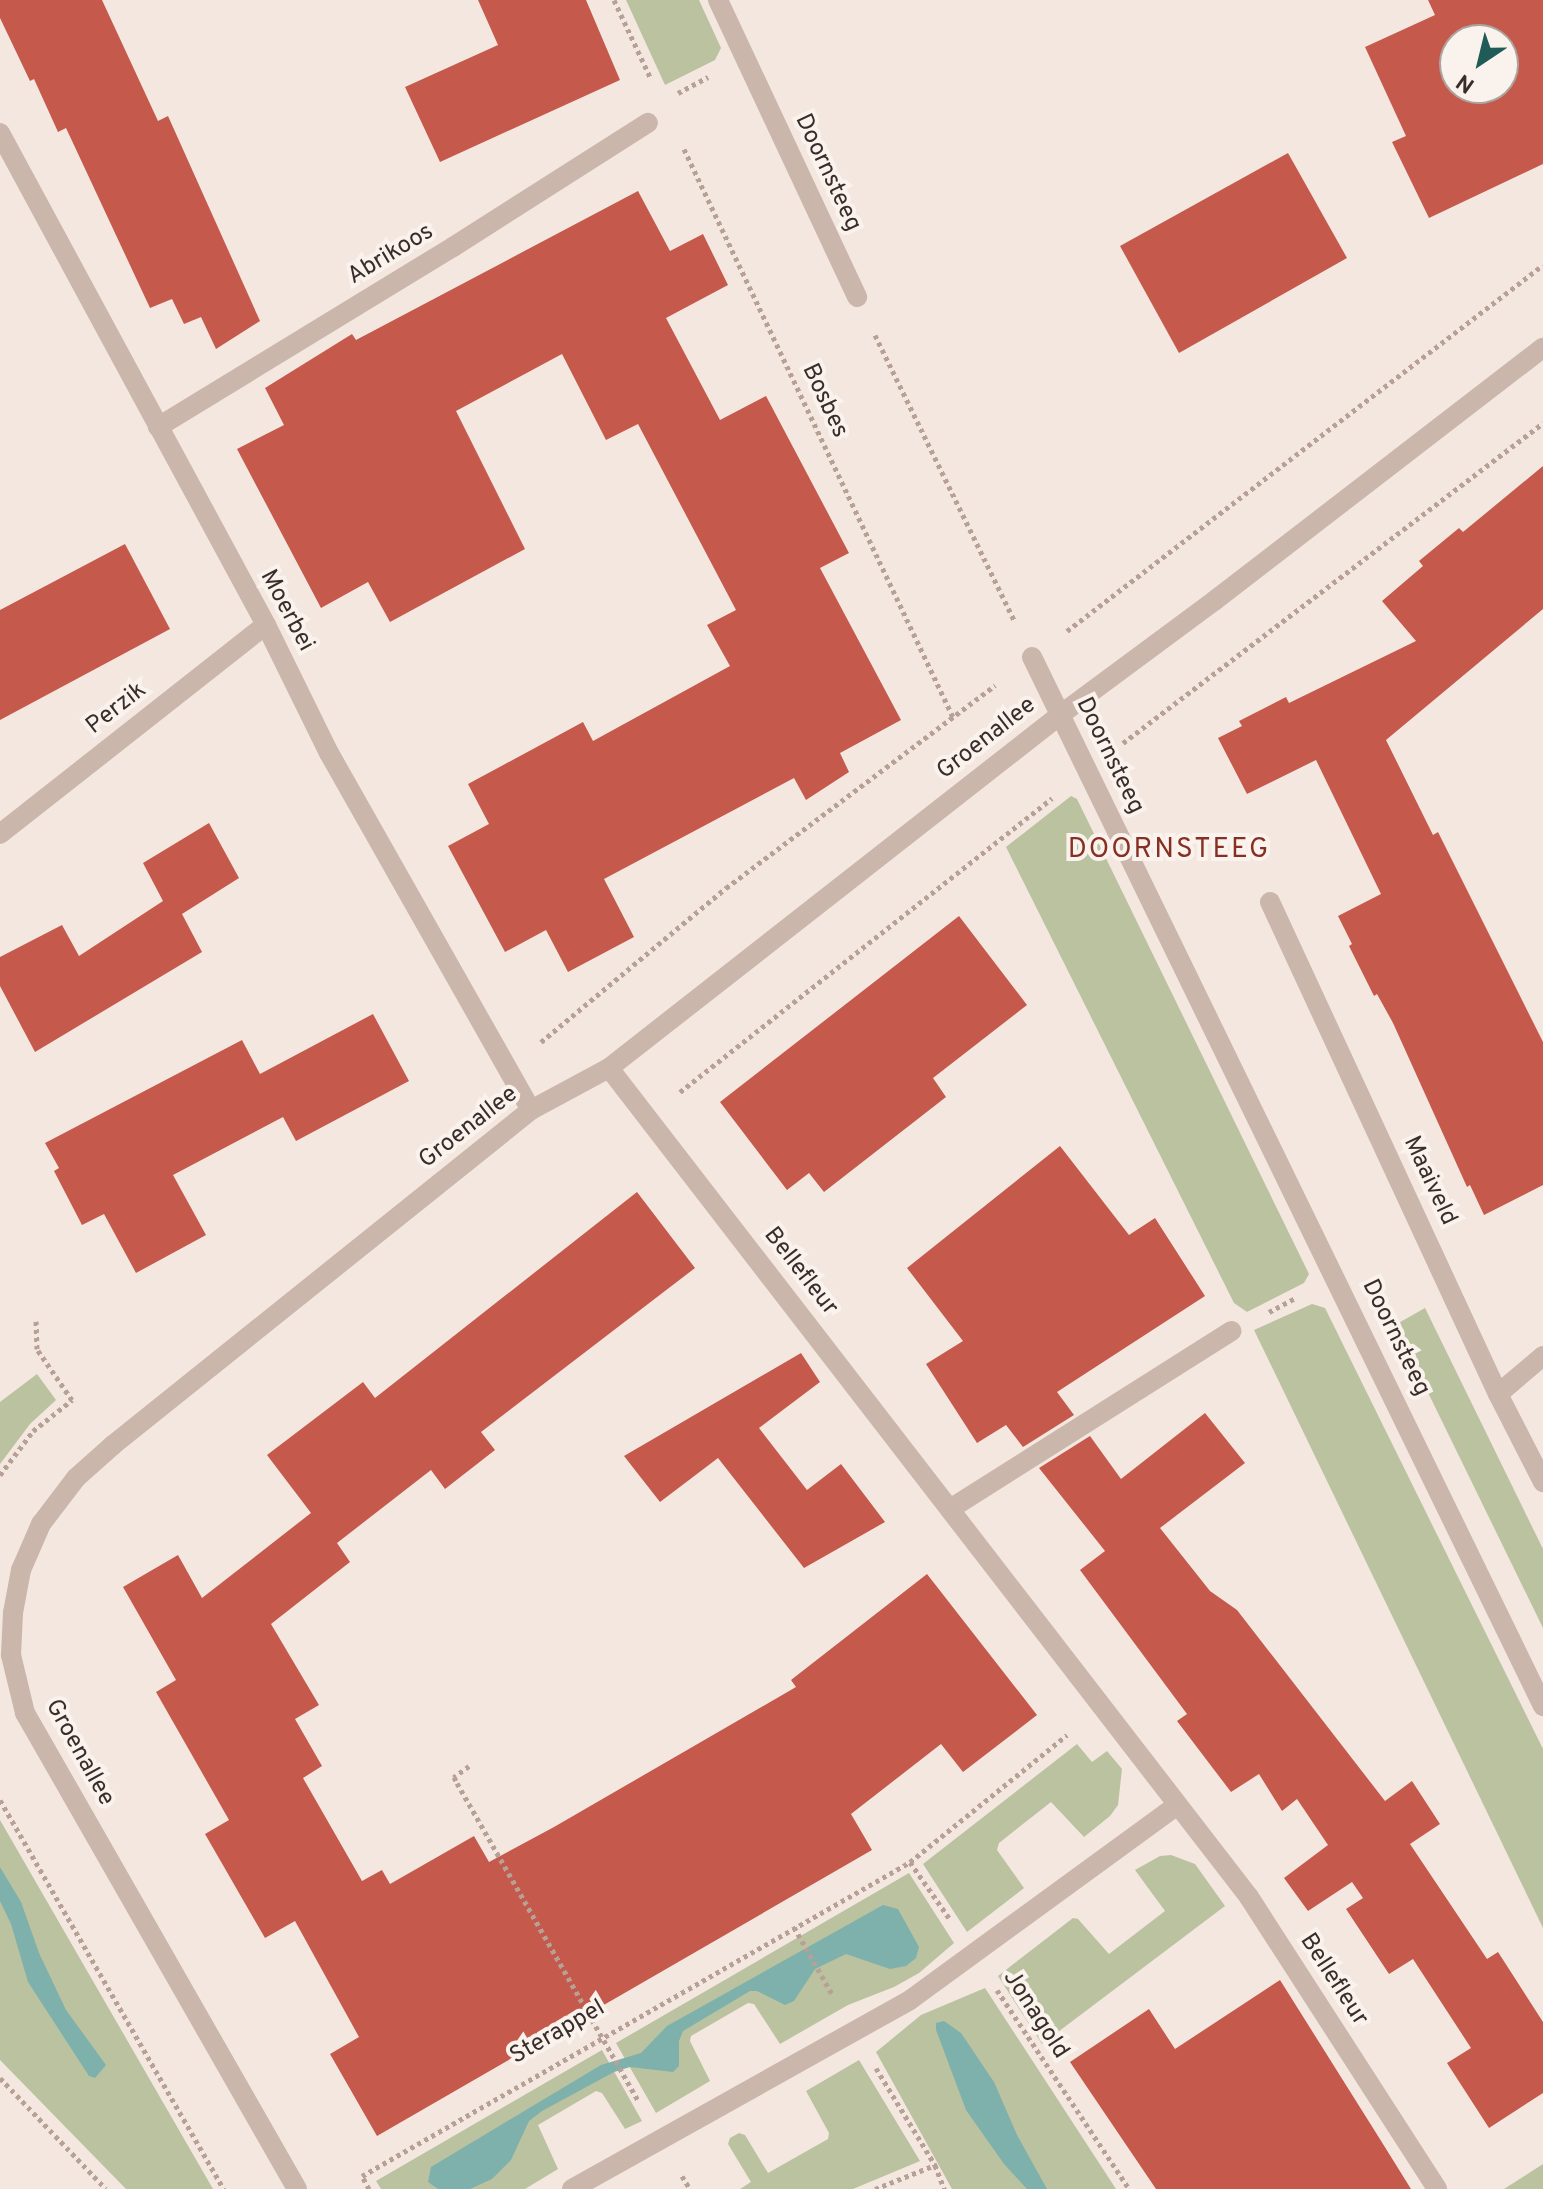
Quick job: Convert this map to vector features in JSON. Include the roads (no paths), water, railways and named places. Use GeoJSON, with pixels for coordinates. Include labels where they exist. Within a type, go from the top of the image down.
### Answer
{"type":"FeatureCollection","features":[{"type":"Feature","properties":{"kind":"street","name":"Doornsteeg"},"geometry":{"type":"LineString","coordinates":[[718,0],[857,297]]}},
{"type":"Feature","properties":{"kind":"street","name":"Abrikoos"},"geometry":{"type":"LineString","coordinates":[[158,427],[453,247],[648,123]]}},
{"type":"Feature","properties":{"kind":"street","name":"Moerbei"},"geometry":{"type":"LineString","coordinates":[[0,133],[266,625],[329,753],[531,1110]]}},
{"type":"Feature","properties":{"kind":"street","name":"Groenallee"},"geometry":{"type":"LineString","coordinates":[[297,2189],[25,1713],[11,1655],[21,1570],[41,1524],[76,1478],[94,1462],[531,1110],[609,1068],[1060,715],[1540,356]]}},
{"type":"Feature","properties":{"kind":"street","name":"Perzik"},"geometry":{"type":"LineString","coordinates":[[0,834],[266,625]]}},
{"type":"Feature","properties":{"kind":"street","name":"Doornsteeg"},"geometry":{"type":"LineString","coordinates":[[1032,657],[1543,1706]]}},
{"type":"Feature","properties":{"kind":"street","name":"Maaiveld"},"geometry":{"type":"LineString","coordinates":[[1270,902],[1498,1394],[1543,1482]]}},
{"type":"Feature","properties":{"kind":"street","name":"Bellefleur"},"geometry":{"type":"LineString","coordinates":[[609,1068],[1249,1897],[1437,2189]]}},
{"type":"Feature","properties":{"kind":"street"},"geometry":{"type":"LineString","coordinates":[[950,1509],[1232,1331]]}},
{"type":"Feature","properties":{"kind":"street"},"geometry":{"type":"LineString","coordinates":[[1498,1394],[1543,1356]]}},
{"type":"Feature","properties":{"kind":"street"},"geometry":{"type":"LineString","coordinates":[[572,2189],[910,2000],[1176,1806]]}},
{"type":"Feature","properties":{"kind":"water"},"geometry":{"type":"Polygon","coordinates":[[[0,1867],[21,1902],[39,1953],[66,2010],[106,2065],[95,2078],[89,2076],[28,1982],[11,1924],[0,1901],[0,1867]]]}},
{"type":"Feature","properties":{"kind":"water"},"geometry":{"type":"Polygon","coordinates":[[[883,1905],[898,1909],[919,1947],[916,1958],[906,1966],[890,1969],[846,1954],[815,1969],[794,2001],[785,2005],[757,1991],[750,1991],[683,2031],[679,2041],[679,2066],[673,2072],[630,2067],[614,2072],[529,2121],[511,2160],[492,2179],[470,2189],[438,2189],[428,2182],[431,2167],[601,2065],[641,2053],[667,2026],[883,1905]]]}},
{"type":"Feature","properties":{"kind":"water"},"geometry":{"type":"Polygon","coordinates":[[[944,2021],[961,2033],[994,2082],[1017,2135],[1047,2189],[1027,2189],[1004,2164],[966,2110],[936,2030],[936,2023],[944,2021]]]}},
{"type":"Feature","properties":{"kind":"district","name":"DOORNSTEEG"},"geometry":{"type":"Point","coordinates":[1169,850]}}]}
